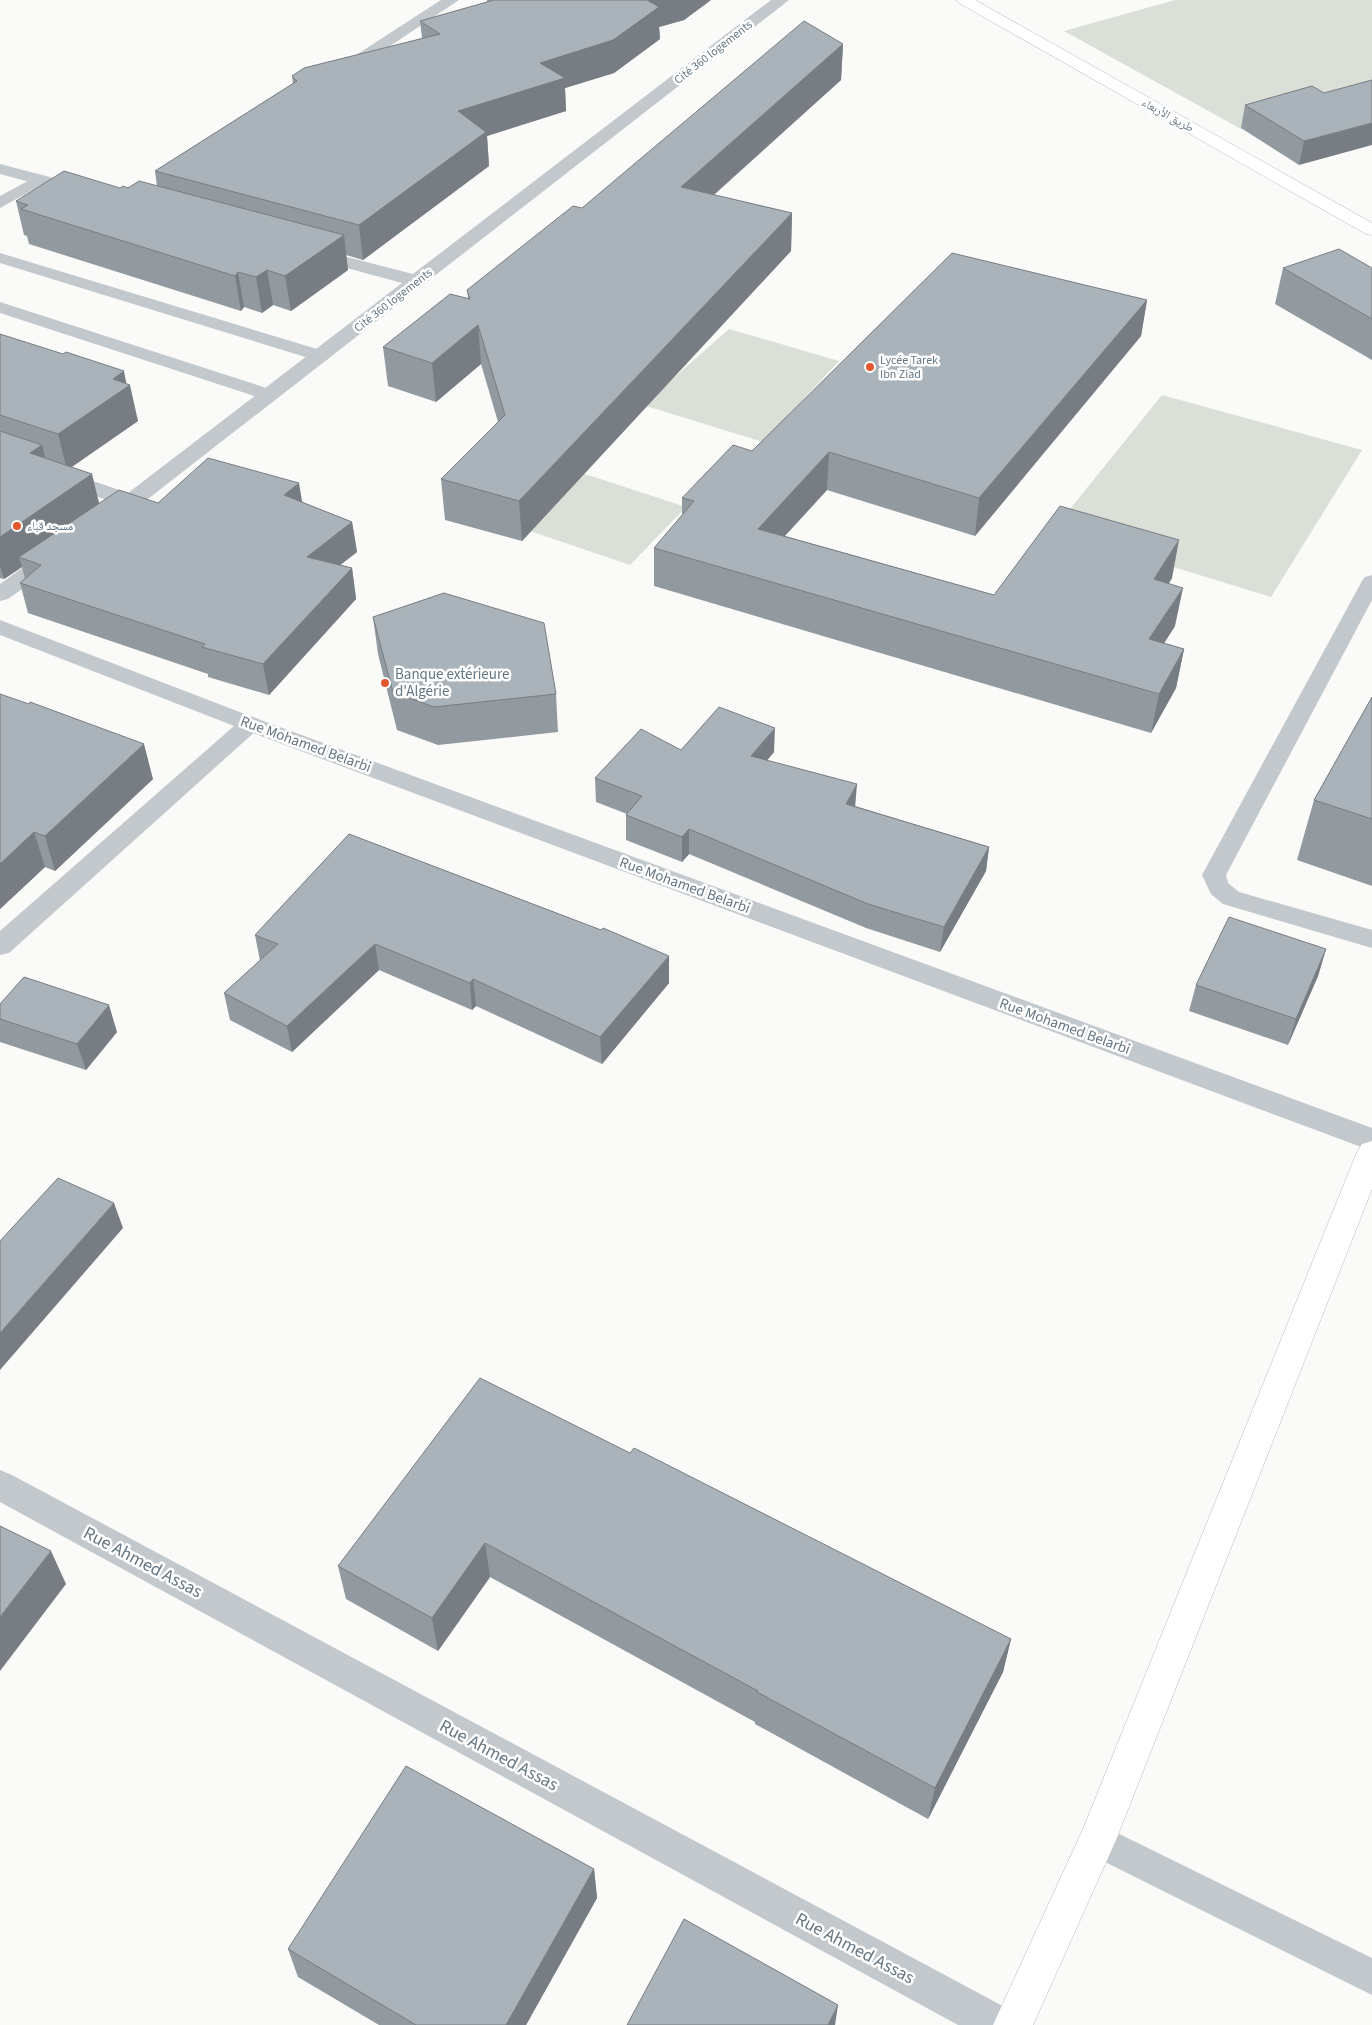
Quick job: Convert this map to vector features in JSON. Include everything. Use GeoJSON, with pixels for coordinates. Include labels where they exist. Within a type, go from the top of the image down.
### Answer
{"type":"FeatureCollection","features":[{"type":"Feature","properties":{"kind":"main road","name":"طريق الأربعاء"},"geometry":{"type":"LineString","coordinates":[[964,0],[1372,230]]}},
{"type":"Feature","properties":{"kind":"main road"},"geometry":{"type":"LineString","coordinates":[[1013,2025],[1097,1840],[1372,1152]]}},
{"type":"Feature","properties":{"kind":"street"},"geometry":{"type":"LineString","coordinates":[[326,81],[451,0]]}},
{"type":"Feature","properties":{"kind":"street","name":"Cité 360 logements"},"geometry":{"type":"LineString","coordinates":[[93,529],[132,502],[781,0]]}},
{"type":"Feature","properties":{"kind":"street"},"geometry":{"type":"LineString","coordinates":[[0,169],[97,195]]}},
{"type":"Feature","properties":{"kind":"street"},"geometry":{"type":"LineString","coordinates":[[295,248],[417,281]]}},
{"type":"Feature","properties":{"kind":"street"},"geometry":{"type":"LineString","coordinates":[[0,455],[132,502]]}},
{"type":"Feature","properties":{"kind":"street"},"geometry":{"type":"LineString","coordinates":[[0,594],[70,545]]}},
{"type":"Feature","properties":{"kind":"street","name":"Rue Mohamed Belarbi"},"geometry":{"type":"LineString","coordinates":[[0,627],[250,724],[1372,1140]]}},
{"type":"Feature","properties":{"kind":"street"},"geometry":{"type":"LineString","coordinates":[[0,946],[250,724]]}},
{"type":"Feature","properties":{"kind":"street","name":"Rue Ahmed Assas"},"geometry":{"type":"LineString","coordinates":[[0,1485],[998,2025]]}},
{"type":"Feature","properties":{"kind":"lane"},"geometry":{"type":"LineString","coordinates":[[0,203],[39,180]]}},
{"type":"Feature","properties":{"kind":"lane"},"geometry":{"type":"LineString","coordinates":[[0,258],[321,356]]}},
{"type":"Feature","properties":{"kind":"lane"},"geometry":{"type":"LineString","coordinates":[[0,307],[270,395]]}},
{"type":"Feature","properties":{"kind":"lane"},"geometry":{"type":"LineString","coordinates":[[1372,582],[1214,875],[1215,882],[1222,892],[1231,898],[1372,939]]}},
{"type":"Feature","properties":{"kind":"lane"},"geometry":{"type":"LineString","coordinates":[[1097,1840],[1372,1977]]}},
{"type":"Feature","properties":{"kind":"shaded area"},"geometry":{"type":"Polygon","coordinates":[[[1175,0],[1372,0],[1372,88],[1241,129],[1064,31],[1175,0]]]}},
{"type":"Feature","properties":{"kind":"shaded area"},"geometry":{"type":"Polygon","coordinates":[[[729,329],[839,361],[763,442],[643,405],[729,329]]]}},
{"type":"Feature","properties":{"kind":"shaded area"},"geometry":{"type":"Polygon","coordinates":[[[1162,395],[1362,450],[1271,597],[1053,530],[1162,395]]]}},
{"type":"Feature","properties":{"kind":"shaded area"},"geometry":{"type":"Polygon","coordinates":[[[536,458],[686,507],[630,565],[471,511],[536,458]]]}},
{"type":"Feature","properties":{"kind":"building"},"geometry":{"type":"Polygon","coordinates":[[[494,0],[647,0],[659,7],[613,40],[540,63],[565,78],[458,111],[486,132],[359,225],[155,171],[297,81],[292,76],[304,68],[440,34],[420,21],[494,0]]]}},
{"type":"Feature","properties":{"kind":"building"},"geometry":{"type":"Polygon","coordinates":[[[804,21],[843,44],[681,187],[792,213],[519,501],[441,479],[505,415],[478,325],[432,363],[383,347],[450,294],[470,299],[467,290],[573,206],[582,208],[804,21]]]}},
{"type":"Feature","properties":{"kind":"building"},"geometry":{"type":"Polygon","coordinates":[[[1372,80],[1372,123],[1304,141],[1245,105],[1312,86],[1324,93],[1372,80]]]}},
{"type":"Feature","properties":{"kind":"building"},"geometry":{"type":"Polygon","coordinates":[[[64,171],[120,188],[123,186],[128,188],[139,181],[344,235],[285,276],[267,270],[256,277],[238,272],[235,276],[21,209],[28,205],[16,201],[64,171]]]}},
{"type":"Feature","properties":{"kind":"building"},"geometry":{"type":"Polygon","coordinates":[[[1339,249],[1372,268],[1372,319],[1283,268],[1339,249]]]}},
{"type":"Feature","properties":{"kind":"building"},"geometry":{"type":"Polygon","coordinates":[[[952,253],[1147,300],[979,498],[829,452],[758,529],[994,595],[1060,506],[1179,540],[1154,579],[1183,588],[1149,639],[1184,649],[1159,694],[654,548],[694,501],[682,498],[733,445],[752,451],[952,253]]]}},
{"type":"Feature","properties":{"kind":"building"},"geometry":{"type":"Polygon","coordinates":[[[0,334],[63,354],[66,352],[124,371],[113,379],[130,385],[58,434],[0,415],[0,334]]]}},
{"type":"Feature","properties":{"kind":"building"},"geometry":{"type":"Polygon","coordinates":[[[0,431],[42,445],[30,453],[92,474],[0,537],[0,431]]]}},
{"type":"Feature","properties":{"kind":"building"},"geometry":{"type":"Polygon","coordinates":[[[208,458],[299,483],[284,495],[352,522],[307,557],[352,568],[263,664],[202,647],[205,644],[20,583],[41,565],[19,557],[119,490],[158,503],[208,458]]]}},
{"type":"Feature","properties":{"kind":"building"},"geometry":{"type":"Polygon","coordinates":[[[444,593],[544,623],[556,694],[434,707],[393,692],[373,617],[444,593]]]}},
{"type":"Feature","properties":{"kind":"building"},"geometry":{"type":"Polygon","coordinates":[[[0,694],[29,704],[30,702],[144,744],[45,836],[34,832],[0,864],[0,694]]]}},
{"type":"Feature","properties":{"kind":"building"},"geometry":{"type":"Polygon","coordinates":[[[1372,697],[1372,819],[1314,800],[1372,697]]]}},
{"type":"Feature","properties":{"kind":"building"},"geometry":{"type":"Polygon","coordinates":[[[719,707],[775,728],[751,756],[857,784],[846,804],[989,847],[944,927],[868,904],[689,829],[682,837],[626,815],[642,796],[595,778],[641,729],[681,750],[719,707]]]}},
{"type":"Feature","properties":{"kind":"building"},"geometry":{"type":"Polygon","coordinates":[[[349,834],[601,930],[603,928],[669,956],[600,1037],[473,979],[470,983],[375,944],[287,1026],[224,993],[278,944],[255,935],[349,834]]]}},
{"type":"Feature","properties":{"kind":"building"},"geometry":{"type":"Polygon","coordinates":[[[1229,917],[1326,949],[1296,1019],[1196,985],[1229,917]]]}},
{"type":"Feature","properties":{"kind":"building"},"geometry":{"type":"Polygon","coordinates":[[[24,977],[109,1005],[77,1044],[0,1019],[0,1004],[24,977]]]}},
{"type":"Feature","properties":{"kind":"building"},"geometry":{"type":"Polygon","coordinates":[[[58,1178],[114,1203],[0,1333],[0,1241],[58,1178]]]}},
{"type":"Feature","properties":{"kind":"building"},"geometry":{"type":"Polygon","coordinates":[[[480,1378],[630,1453],[634,1448],[1011,1639],[935,1788],[485,1543],[432,1618],[338,1566],[480,1378]]]}},
{"type":"Feature","properties":{"kind":"building"},"geometry":{"type":"Polygon","coordinates":[[[0,1526],[51,1551],[0,1617],[0,1526]]]}},
{"type":"Feature","properties":{"kind":"building"},"geometry":{"type":"Polygon","coordinates":[[[406,1766],[594,1869],[506,2025],[416,2025],[288,1949],[406,1766]]]}},
{"type":"Feature","properties":{"kind":"building"},"geometry":{"type":"Polygon","coordinates":[[[684,1919],[838,2005],[828,2025],[627,2025],[684,1919]]]}},
{"type":"Feature","properties":{"kind":"place","name":"Lycée Tarek Ibn Ziad"},"geometry":{"type":"Point","coordinates":[870,367]}},
{"type":"Feature","properties":{"kind":"place","name":"مسجد قباء"},"geometry":{"type":"Point","coordinates":[17,526]}},
{"type":"Feature","properties":{"kind":"place","name":"Banque extérieure d'Algérie"},"geometry":{"type":"Point","coordinates":[385,683]}}]}
